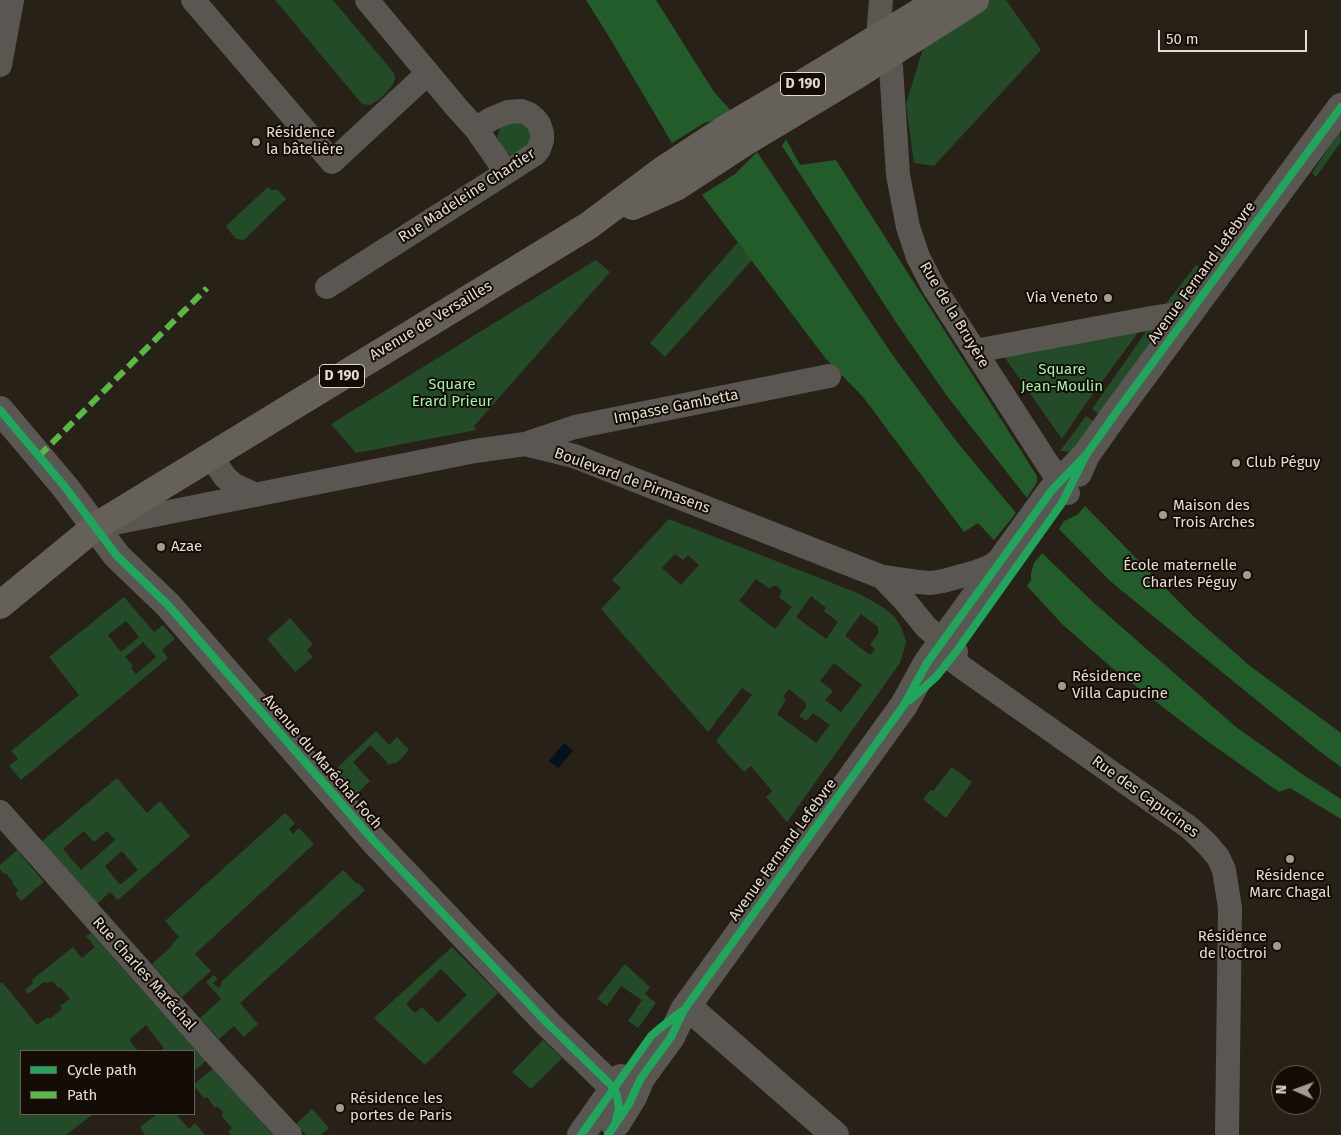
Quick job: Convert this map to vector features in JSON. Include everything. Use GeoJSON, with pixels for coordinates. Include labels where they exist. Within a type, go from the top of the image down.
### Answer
{"type":"FeatureCollection","features":[{"type":"Feature","properties":{"kind":"main road","name":"D 190"},"geometry":{"type":"LineString","coordinates":[[883,47],[918,14],[975,0]]}},
{"type":"Feature","properties":{"kind":"main road","name":"Avenue de Versailles"},"geometry":{"type":"LineString","coordinates":[[95,527],[588,226],[663,170],[727,128],[883,47]]}},
{"type":"Feature","properties":{"kind":"main road","name":"Avenue de Versailles"},"geometry":{"type":"LineString","coordinates":[[588,226],[676,187],[883,47]]}},
{"type":"Feature","properties":{"kind":"main road","name":"D 190"},"geometry":{"type":"LineString","coordinates":[[0,605],[95,527]]}},
{"type":"Feature","properties":{"kind":"street"},"geometry":{"type":"LineString","coordinates":[[0,65],[12,0]]}},
{"type":"Feature","properties":{"kind":"street"},"geometry":{"type":"LineString","coordinates":[[193,0],[332,162],[428,73]]}},
{"type":"Feature","properties":{"kind":"street"},"geometry":{"type":"LineString","coordinates":[[367,0],[476,129],[506,172]]}},
{"type":"Feature","properties":{"kind":"street","name":"Rue de la Bruyère"},"geometry":{"type":"LineString","coordinates":[[881,0],[883,47],[890,61],[892,74],[898,175],[908,227],[918,257],[933,286],[1064,488]]}},
{"type":"Feature","properties":{"kind":"street","name":"Avenue Fernand Lefebvre"},"geometry":{"type":"LineString","coordinates":[[947,650],[1003,558],[1045,499],[1064,488],[1341,106]]}},
{"type":"Feature","properties":{"kind":"street","name":"Rue Madeleine Chartier"},"geometry":{"type":"LineString","coordinates":[[327,287],[535,154],[539,149],[542,133],[535,119],[521,111],[508,112],[476,129]]}},
{"type":"Feature","properties":{"kind":"street","name":"Avenue Fernand Lefebvre"},"geometry":{"type":"LineString","coordinates":[[975,352],[1190,312]]}},
{"type":"Feature","properties":{"kind":"street","name":"Impasse Gambetta"},"geometry":{"type":"LineString","coordinates":[[525,444],[574,427],[829,376]]}},
{"type":"Feature","properties":{"kind":"street","name":"Avenue du Maréchal Foch"},"geometry":{"type":"LineString","coordinates":[[0,410],[65,488],[117,556],[168,605],[373,840],[547,1023],[614,1088]]}},
{"type":"Feature","properties":{"kind":"street","name":"Boulevard de Pirmasens"},"geometry":{"type":"LineString","coordinates":[[95,527],[475,451],[525,444],[574,456],[882,577],[918,582],[943,581],[990,567],[1003,558]]}},
{"type":"Feature","properties":{"kind":"street"},"geometry":{"type":"LineString","coordinates":[[211,456],[225,477],[234,485],[256,495]]}},
{"type":"Feature","properties":{"kind":"street","name":"Avenue Fernand Lefebvre"},"geometry":{"type":"LineString","coordinates":[[612,1130],[633,1097],[641,1078],[671,1036],[685,1008],[904,705],[924,668],[947,650],[1062,504],[1064,488]]}},
{"type":"Feature","properties":{"kind":"street","name":"Boulevard de Pirmasens"},"geometry":{"type":"LineString","coordinates":[[882,577],[947,650]]}},
{"type":"Feature","properties":{"kind":"street","name":"Rue des Capucines"},"geometry":{"type":"LineString","coordinates":[[947,650],[1190,828],[1208,844],[1218,857],[1224,870],[1230,908],[1227,1135]]}},
{"type":"Feature","properties":{"kind":"street","name":"Rue Charles Maréchal"},"geometry":{"type":"LineString","coordinates":[[0,812],[290,1135]]}},
{"type":"Feature","properties":{"kind":"street"},"geometry":{"type":"LineString","coordinates":[[685,1008],[835,1135]]}},
{"type":"Feature","properties":{"kind":"street","name":"Avenue Fernand Lefebvre"},"geometry":{"type":"LineString","coordinates":[[581,1135],[651,1036],[685,1008]]}},
{"type":"Feature","properties":{"kind":"street"},"geometry":{"type":"LineString","coordinates":[[612,1130],[619,1108],[614,1088],[630,1086],[641,1078]]}},
{"type":"Feature","properties":{"kind":"green space"},"geometry":{"type":"Polygon","coordinates":[[[275,0],[333,0],[394,73],[395,79],[392,86],[380,99],[370,105],[362,104],[275,0]]]}},
{"type":"Feature","properties":{"kind":"green space"},"geometry":{"type":"Polygon","coordinates":[[[586,0],[656,0],[714,92],[734,114],[704,123],[672,143],[586,0]]]}},
{"type":"Feature","properties":{"kind":"green space"},"geometry":{"type":"Polygon","coordinates":[[[982,0],[1006,0],[1041,50],[934,166],[914,163],[906,104],[926,39],[982,0]]]}},
{"type":"Feature","properties":{"kind":"green space"},"geometry":{"type":"Polygon","coordinates":[[[522,122],[531,130],[530,146],[512,155],[506,153],[497,140],[500,128],[504,123],[522,122]]]}},
{"type":"Feature","properties":{"kind":"green space"},"geometry":{"type":"Polygon","coordinates":[[[1340,130],[1341,142],[1316,177],[1312,173],[1340,130]]]}},
{"type":"Feature","properties":{"kind":"green space"},"geometry":{"type":"Polygon","coordinates":[[[786,139],[800,165],[836,160],[1037,476],[1037,482],[1027,498],[947,396],[897,324],[782,146],[786,139]]]}},
{"type":"Feature","properties":{"kind":"green space"},"geometry":{"type":"Polygon","coordinates":[[[757,152],[894,357],[957,442],[1016,513],[994,540],[978,523],[964,532],[863,397],[826,359],[702,195],[735,174],[757,152]]]}},
{"type":"Feature","properties":{"kind":"green space"},"geometry":{"type":"Polygon","coordinates":[[[268,187],[271,190],[278,190],[286,199],[245,239],[235,238],[226,226],[268,187]]]}},
{"type":"Feature","properties":{"kind":"green space"},"geometry":{"type":"Polygon","coordinates":[[[738,242],[752,260],[665,357],[650,343],[738,242]]]}},
{"type":"Feature","properties":{"kind":"green space","name":"Square Erard Prieur"},"geometry":{"type":"Polygon","coordinates":[[[596,260],[610,272],[474,426],[476,430],[356,453],[331,424],[596,260]]]}},
{"type":"Feature","properties":{"kind":"green space"},"geometry":{"type":"Polygon","coordinates":[[[1196,265],[1207,273],[1189,296],[1164,306],[1196,265]]]}},
{"type":"Feature","properties":{"kind":"green space"},"geometry":{"type":"Polygon","coordinates":[[[1150,326],[1169,326],[1103,418],[1092,409],[1150,326]]]}},
{"type":"Feature","properties":{"kind":"green space","name":"Square Jean-Moulin"},"geometry":{"type":"Polygon","coordinates":[[[1135,329],[1137,334],[1062,439],[1005,358],[1008,355],[1135,329]]]}},
{"type":"Feature","properties":{"kind":"green space"},"geometry":{"type":"Polygon","coordinates":[[[1086,416],[1097,424],[1072,452],[1060,451],[1086,416]]]}},
{"type":"Feature","properties":{"kind":"green space"},"geometry":{"type":"Polygon","coordinates":[[[1085,506],[1192,615],[1250,666],[1341,733],[1341,767],[1110,581],[1059,529],[1064,521],[1077,515],[1085,506]]]}},
{"type":"Feature","properties":{"kind":"green space"},"geometry":{"type":"Polygon","coordinates":[[[669,519],[860,594],[895,617],[906,641],[904,650],[900,663],[787,822],[766,797],[772,791],[751,766],[744,772],[716,741],[752,695],[742,688],[708,732],[601,609],[621,588],[612,580],[669,519]],[[675,554],[662,568],[681,585],[699,565],[688,555],[683,560],[675,554]],[[756,579],[739,601],[775,629],[792,607],[779,597],[781,590],[777,586],[772,586],[770,589],[756,579]],[[811,596],[796,617],[826,639],[838,622],[824,611],[826,608],[811,596]],[[861,614],[845,636],[870,655],[875,649],[870,645],[878,634],[878,627],[861,614]],[[834,663],[820,681],[833,691],[825,700],[841,712],[862,685],[834,663]],[[789,689],[783,697],[786,700],[777,714],[816,743],[830,725],[813,713],[806,721],[799,716],[806,707],[806,703],[789,689]]]}},
{"type":"Feature","properties":{"kind":"green space"},"geometry":{"type":"Polygon","coordinates":[[[1042,553],[1094,603],[1236,727],[1341,799],[1341,819],[1290,788],[1279,792],[1203,738],[1111,667],[1062,624],[1027,586],[1031,580],[1034,563],[1042,553]]]}},
{"type":"Feature","properties":{"kind":"green space"},"geometry":{"type":"Polygon","coordinates":[[[124,597],[154,632],[163,625],[175,639],[162,650],[168,658],[21,780],[9,766],[18,759],[11,751],[79,695],[49,657],[124,597]],[[126,621],[108,635],[121,652],[139,637],[126,621]],[[143,642],[125,657],[133,666],[131,668],[136,674],[156,657],[143,642]]]}},
{"type":"Feature","properties":{"kind":"green space"},"geometry":{"type":"Polygon","coordinates":[[[290,618],[313,644],[307,650],[313,657],[295,672],[267,639],[290,618]]]}},
{"type":"Feature","properties":{"kind":"green space"},"geometry":{"type":"Polygon","coordinates":[[[376,731],[389,745],[397,737],[409,750],[398,762],[386,765],[388,763],[370,745],[353,762],[370,781],[356,795],[335,770],[376,731]]]}},
{"type":"Feature","properties":{"kind":"green space"},"geometry":{"type":"Polygon","coordinates":[[[952,767],[972,782],[946,818],[923,799],[931,790],[933,791],[952,767]]]}},
{"type":"Feature","properties":{"kind":"green space"},"geometry":{"type":"Polygon","coordinates":[[[117,778],[147,813],[160,801],[190,836],[118,900],[110,892],[97,904],[41,842],[117,778]],[[84,831],[63,849],[81,870],[115,840],[107,831],[94,842],[84,831]],[[122,851],[105,866],[120,885],[138,870],[122,851]]]}},
{"type":"Feature","properties":{"kind":"green space"},"geometry":{"type":"Polygon","coordinates":[[[285,813],[295,823],[289,829],[293,834],[299,828],[314,844],[195,954],[211,971],[182,997],[152,964],[179,937],[165,921],[285,813]]]}},
{"type":"Feature","properties":{"kind":"green space"},"geometry":{"type":"Polygon","coordinates":[[[17,850],[44,882],[21,901],[15,893],[18,890],[13,882],[0,869],[0,865],[17,850]]]}},
{"type":"Feature","properties":{"kind":"green space"},"geometry":{"type":"Polygon","coordinates":[[[343,870],[365,890],[240,1003],[258,1024],[244,1037],[234,1026],[219,1039],[200,1018],[221,999],[206,982],[214,975],[218,979],[213,983],[218,988],[222,984],[221,982],[343,870]]]}},
{"type":"Feature","properties":{"kind":"green space"},"geometry":{"type":"Polygon","coordinates":[[[91,933],[206,1061],[195,1070],[195,1050],[161,1050],[164,1048],[146,1025],[130,1039],[137,1050],[20,1050],[20,1115],[92,1115],[66,1135],[0,1135],[0,984],[2,982],[37,1025],[48,1017],[50,1019],[62,1009],[60,1006],[70,999],[60,987],[58,988],[53,981],[44,982],[28,994],[25,990],[33,983],[32,980],[73,947],[82,958],[95,947],[86,936],[91,933]]]}},
{"type":"Feature","properties":{"kind":"green space"},"geometry":{"type":"Polygon","coordinates":[[[452,947],[498,993],[425,1065],[374,1018],[452,947]],[[441,969],[406,1004],[415,1013],[422,1007],[438,1023],[467,995],[441,969]]]}},
{"type":"Feature","properties":{"kind":"green space"},"geometry":{"type":"Polygon","coordinates":[[[625,964],[650,987],[645,994],[656,1003],[638,1028],[628,1021],[642,1000],[621,986],[607,1006],[597,999],[625,964]]]}},
{"type":"Feature","properties":{"kind":"green space"},"geometry":{"type":"Polygon","coordinates":[[[543,1040],[562,1058],[531,1089],[512,1072],[543,1040]]]}},
{"type":"Feature","properties":{"kind":"green space"},"geometry":{"type":"Polygon","coordinates":[[[213,1069],[273,1135],[231,1135],[228,1132],[232,1128],[222,1117],[223,1112],[218,1107],[214,1107],[207,1097],[204,1098],[195,1087],[195,1083],[213,1069]]]}},
{"type":"Feature","properties":{"kind":"green space"},"geometry":{"type":"Polygon","coordinates":[[[312,1109],[329,1128],[321,1135],[306,1135],[296,1124],[312,1109]]]}},
{"type":"Feature","properties":{"kind":"green space"},"geometry":{"type":"Polygon","coordinates":[[[156,1115],[177,1115],[189,1129],[195,1123],[205,1135],[145,1135],[140,1127],[156,1115]]]}},
{"type":"Feature","properties":{"kind":"water"},"geometry":{"type":"Polygon","coordinates":[[[564,743],[573,751],[558,768],[549,761],[564,743]]]}},
{"type":"Feature","properties":{"kind":"marked path"},"geometry":{"type":"LineString","coordinates":[[39,456],[207,288]]}},
{"type":"Feature","properties":{"kind":"cycle path"},"geometry":{"type":"LineString","coordinates":[[910,700],[936,677],[956,652],[1062,503],[1086,455],[1341,107]]}},
{"type":"Feature","properties":{"kind":"cycle path"},"geometry":{"type":"LineString","coordinates":[[0,410],[65,487],[117,556],[168,605],[373,840],[547,1023],[614,1088],[619,1108],[615,1125]]}},
{"type":"Feature","properties":{"kind":"cycle path"},"geometry":{"type":"LineString","coordinates":[[608,1135],[629,1104],[641,1078],[671,1037],[684,1010],[904,705],[927,663],[1052,490],[1086,455]]}},
{"type":"Feature","properties":{"kind":"cycle path"},"geometry":{"type":"LineString","coordinates":[[581,1135],[651,1036],[682,1011]]}},
{"type":"Feature","properties":{"kind":"place","name":"Résidence la bâtelière"},"geometry":{"type":"Point","coordinates":[256,142]}},
{"type":"Feature","properties":{"kind":"place","name":"Via Veneto"},"geometry":{"type":"Point","coordinates":[1108,298]}},
{"type":"Feature","properties":{"kind":"place","name":"Club Péguy"},"geometry":{"type":"Point","coordinates":[1236,463]}},
{"type":"Feature","properties":{"kind":"place","name":"Maison des Trois Arches"},"geometry":{"type":"Point","coordinates":[1163,515]}},
{"type":"Feature","properties":{"kind":"place","name":"Azae"},"geometry":{"type":"Point","coordinates":[161,547]}},
{"type":"Feature","properties":{"kind":"place","name":"École maternelle Charles Péguy"},"geometry":{"type":"Point","coordinates":[1247,575]}},
{"type":"Feature","properties":{"kind":"place","name":"Résidence Villa Capucine"},"geometry":{"type":"Point","coordinates":[1062,686]}},
{"type":"Feature","properties":{"kind":"place","name":"Résidence Marc Chagal"},"geometry":{"type":"Point","coordinates":[1290,859]}},
{"type":"Feature","properties":{"kind":"place","name":"Résidence de l'octroi"},"geometry":{"type":"Point","coordinates":[1277,946]}},
{"type":"Feature","properties":{"kind":"place","name":"Résidence les portes de Paris"},"geometry":{"type":"Point","coordinates":[340,1108]}}]}
